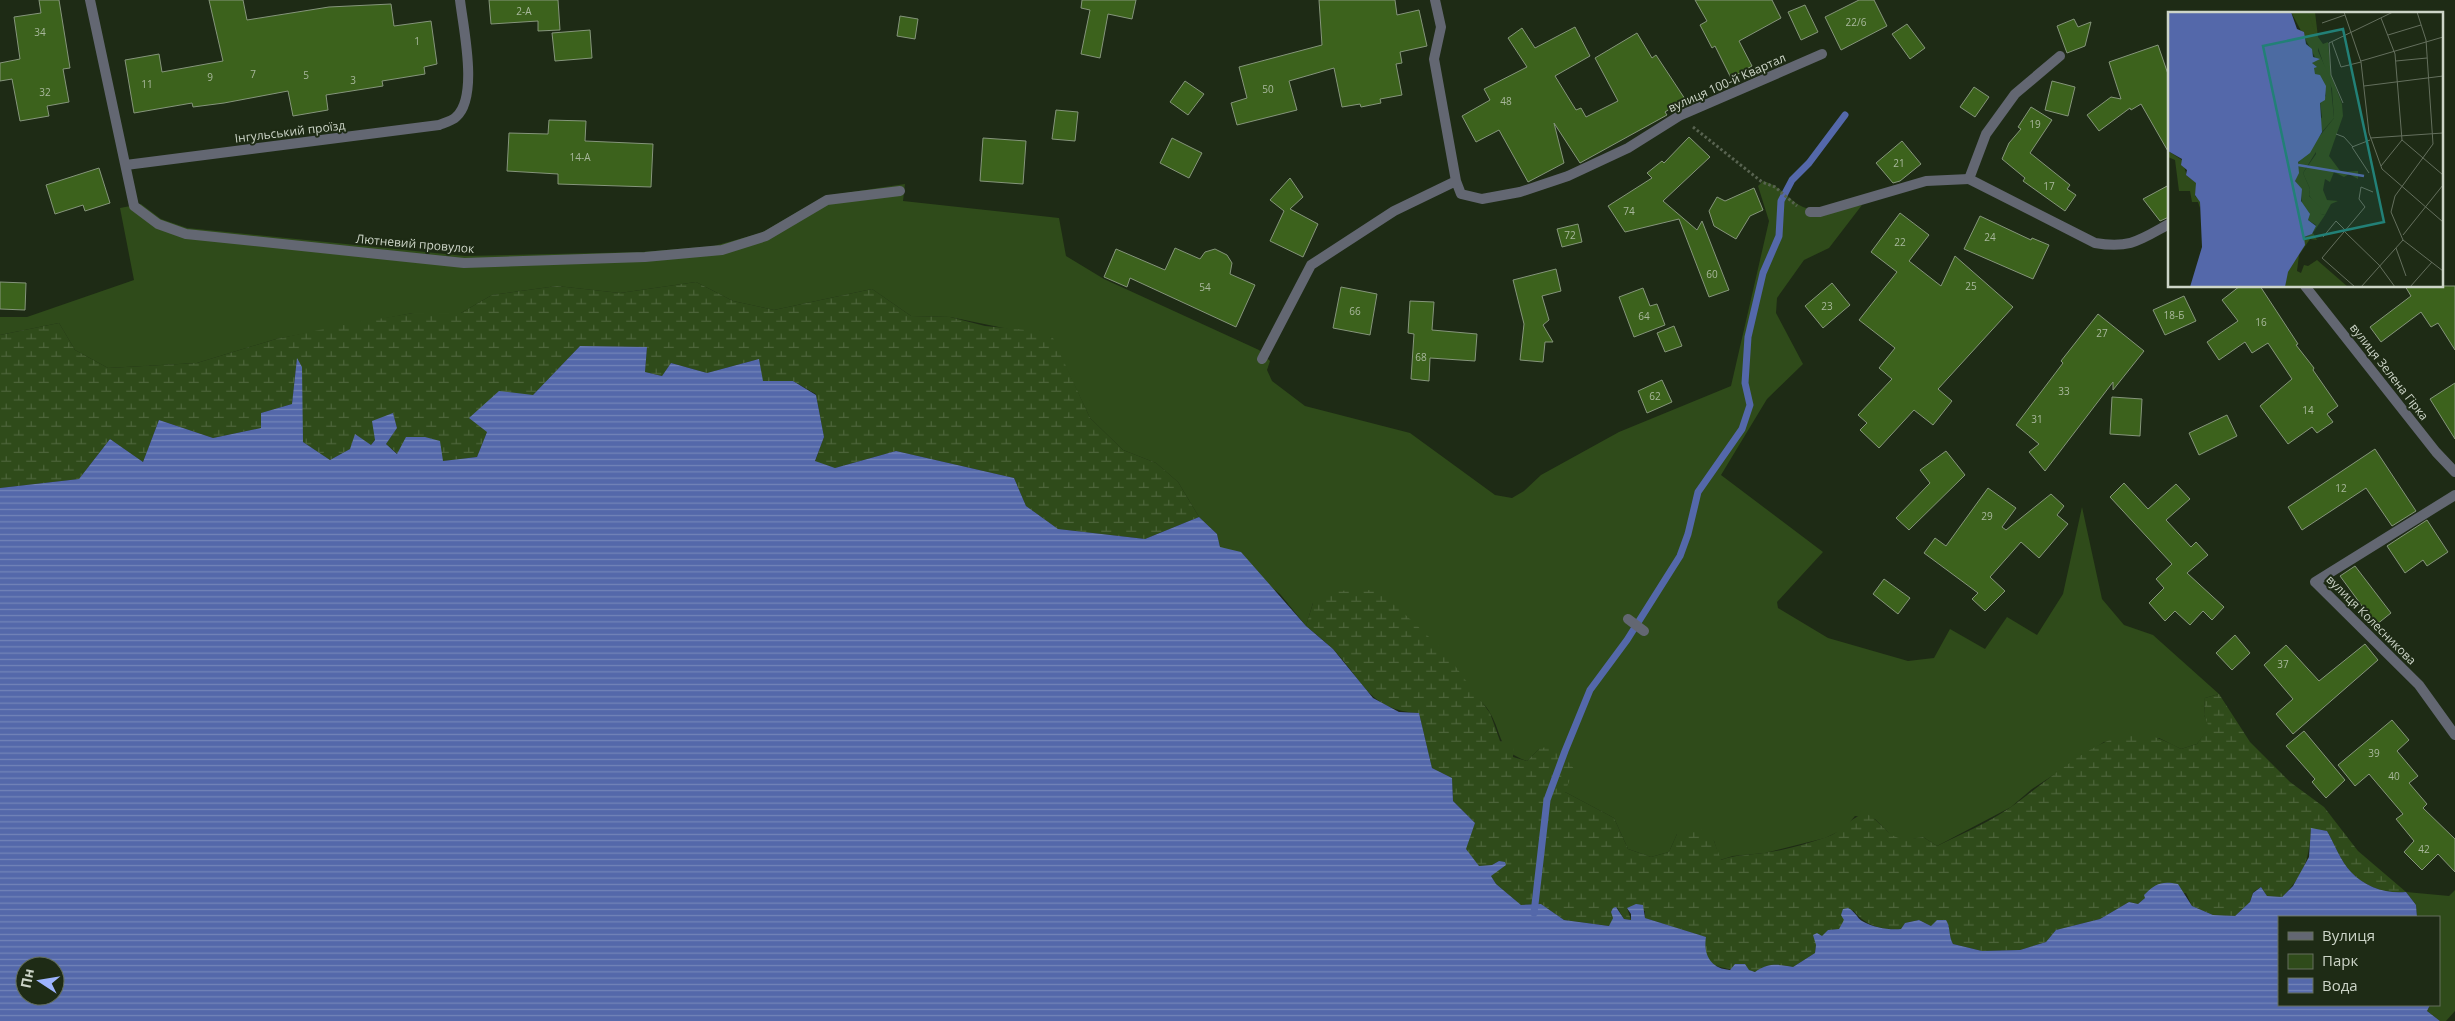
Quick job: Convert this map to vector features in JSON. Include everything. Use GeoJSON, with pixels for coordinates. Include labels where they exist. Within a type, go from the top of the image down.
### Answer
{"type":"FeatureCollection","features":[{"type":"Feature","properties":{"kind":"street","name":"Лютневий провулок"},"geometry":{"type":"LineString","coordinates":[[90,0],[134,206],[158,224],[186,234],[464,263],[646,257],[722,250],[766,236],[827,200],[900,191]]}},
{"type":"Feature","properties":{"kind":"street","name":"Інгульський проїзд"},"geometry":{"type":"LineString","coordinates":[[126,165],[439,125],[456,117],[464,105],[469,82],[460,0]]}},
{"type":"Feature","properties":{"kind":"street"},"geometry":{"type":"LineString","coordinates":[[1262,359],[1311,265],[1394,211],[1456,181],[1434,59],[1441,28],[1435,0]]}},
{"type":"Feature","properties":{"kind":"street","name":"вулиця 100-й Квартал"},"geometry":{"type":"LineString","coordinates":[[1456,181],[1461,194],[1482,199],[1520,192],[1568,176],[1628,148],[1679,116],[1822,54]]}},
{"type":"Feature","properties":{"kind":"street"},"geometry":{"type":"LineString","coordinates":[[1969,179],[1986,134],[2015,94],[2060,56]]}},
{"type":"Feature","properties":{"kind":"street"},"geometry":{"type":"LineString","coordinates":[[1810,212],[1820,212],[1926,181],[1969,179],[2095,243],[2116,246],[2135,242],[2168,225]]}},
{"type":"Feature","properties":{"kind":"street","name":"вулиця Зелена Гірка"},"geometry":{"type":"LineString","coordinates":[[2307,288],[2436,452],[2455,472]]}},
{"type":"Feature","properties":{"kind":"street","name":"вулиця Колесникова"},"geometry":{"type":"LineString","coordinates":[[2455,495],[2315,582],[2419,685],[2455,734]]}},
{"type":"Feature","properties":{"kind":"street"},"geometry":{"type":"LineString","coordinates":[[1628,619],[1644,631]]}},
{"type":"Feature","properties":{"kind":"path"},"geometry":{"type":"LineString","coordinates":[[1679,116],[1762,182],[1775,187],[1788,198]]}},
{"type":"Feature","properties":{"kind":"green space"},"geometry":{"type":"Polygon","coordinates":[[[1763,181],[1775,186],[1798,204],[1808,209],[1862,205],[1829,248],[1804,260],[1777,298],[1776,313],[1803,364],[1767,399],[1721,475],[1823,552],[1777,602],[1778,608],[1828,638],[1908,661],[1934,658],[1950,629],[1985,649],[2007,617],[2037,635],[2063,594],[2082,507],[2102,599],[2124,625],[2153,635],[2219,694],[2205,698],[2204,715],[2210,727],[2197,744],[2181,749],[2159,738],[2104,742],[2032,789],[2011,807],[1937,846],[1923,837],[1908,840],[1894,838],[1875,819],[1855,816],[1844,829],[1825,838],[1765,853],[1733,856],[1720,860],[1714,841],[1677,834],[1669,852],[1651,857],[1628,849],[1614,818],[1565,792],[1539,749],[1527,761],[1510,752],[1502,741],[1489,711],[1480,700],[1313,603],[1306,626],[1280,594],[1220,547],[1217,534],[1199,517],[1178,482],[1156,463],[1123,450],[1090,418],[1052,338],[950,317],[911,316],[872,289],[774,310],[733,301],[696,282],[620,293],[557,286],[492,295],[461,313],[413,313],[276,339],[197,363],[108,368],[75,350],[59,323],[0,335],[0,317],[27,317],[134,280],[120,208],[141,204],[161,219],[187,228],[465,256],[642,252],[714,246],[761,233],[825,196],[905,184],[903,201],[1059,218],[1066,256],[1104,279],[1259,350],[1270,361],[1267,370],[1272,381],[1305,406],[1410,433],[1495,495],[1512,498],[1524,491],[1541,475],[1619,432],[1731,386],[1769,221],[1758,186],[1763,181]]]}},
{"type":"Feature","properties":{"kind":"green space"},"geometry":{"type":"Polygon","coordinates":[[[696,282],[733,301],[774,310],[872,289],[911,316],[950,317],[985,326],[1026,330],[1053,338],[1090,418],[1123,450],[1156,463],[1178,482],[1199,517],[1145,539],[1058,529],[1026,506],[1014,478],[896,451],[835,468],[815,462],[824,437],[816,394],[793,381],[762,381],[759,359],[707,373],[671,363],[662,376],[645,372],[647,347],[580,346],[533,395],[487,432],[477,457],[443,461],[398,454],[386,444],[397,428],[393,413],[371,445],[350,449],[330,460],[303,442],[297,359],[292,404],[261,413],[261,428],[213,438],[159,420],[143,462],[110,439],[79,479],[0,488],[0,335],[59,323],[75,350],[108,368],[197,363],[276,339],[343,325],[413,313],[461,313],[492,295],[557,286],[620,293],[696,282]]]}},
{"type":"Feature","properties":{"kind":"green space"},"geometry":{"type":"Polygon","coordinates":[[[1379,590],[1444,651],[1490,713],[1500,741],[1514,746],[1513,757],[1527,761],[1539,749],[1556,744],[1574,769],[1565,792],[1614,818],[1628,849],[1651,857],[1669,852],[1677,834],[1697,826],[1714,841],[1721,860],[1736,856],[1778,851],[1824,838],[1866,813],[1896,837],[1911,839],[1923,837],[1937,846],[2002,813],[2070,763],[2103,743],[2119,737],[2141,734],[2164,741],[2181,749],[2197,744],[2209,727],[2204,715],[2205,698],[2219,694],[2250,742],[2290,782],[2324,807],[2358,851],[2406,892],[2384,891],[2363,882],[2347,868],[2327,831],[2311,829],[2307,858],[2301,873],[2290,889],[2282,897],[2267,896],[2261,887],[2253,892],[2250,902],[2235,916],[2213,915],[2192,906],[2186,893],[2145,898],[2138,904],[2129,902],[2100,919],[2056,930],[2046,942],[2020,950],[1982,951],[1953,944],[1949,935],[1949,926],[1931,926],[1919,920],[1905,923],[1901,929],[1881,928],[1863,920],[1853,910],[1839,929],[1828,930],[1816,945],[1815,953],[1793,967],[1773,965],[1756,972],[1720,967],[1713,964],[1707,958],[1705,937],[1645,918],[1645,911],[1627,908],[1631,920],[1624,919],[1617,907],[1610,926],[1564,920],[1541,904],[1521,905],[1496,884],[1491,876],[1499,861],[1492,865],[1479,866],[1465,849],[1475,823],[1453,801],[1452,778],[1432,768],[1419,713],[1402,711],[1378,700],[1360,683],[1333,649],[1306,626],[1313,603],[1327,591],[1379,590]]]}},
{"type":"Feature","properties":{"kind":"green space"},"geometry":{"type":"Polygon","coordinates":[[[2455,890],[2455,1011],[2446,1021],[2440,1021],[2427,1011],[2430,1006],[2440,1006],[2440,916],[2417,916],[2416,905],[2406,892],[2449,896],[2455,890]]]}},
{"type":"Feature","properties":{"kind":"water"},"geometry":{"type":"Polygon","coordinates":[[[580,346],[647,347],[645,372],[662,376],[671,363],[707,373],[759,359],[763,381],[793,381],[816,395],[824,437],[815,461],[835,468],[896,451],[1014,478],[1026,506],[1058,529],[1145,539],[1199,517],[1217,534],[1220,547],[1241,552],[1306,626],[1333,649],[1373,698],[1399,712],[1419,713],[1432,768],[1452,778],[1453,801],[1475,823],[1466,849],[1479,866],[1492,865],[1499,861],[1505,862],[1506,865],[1491,876],[1496,884],[1521,905],[1541,904],[1564,920],[1609,926],[1613,918],[1611,912],[1613,908],[1616,907],[1624,919],[1631,920],[1631,914],[1627,908],[1636,904],[1643,905],[1645,918],[1706,937],[1707,955],[1713,964],[1723,969],[1730,970],[1735,964],[1745,964],[1749,970],[1755,972],[1773,965],[1793,967],[1815,953],[1816,945],[1813,935],[1817,933],[1822,936],[1828,930],[1839,929],[1844,920],[1841,915],[1843,909],[1848,908],[1862,921],[1887,929],[1901,929],[1905,923],[1919,920],[1931,926],[1937,920],[1946,920],[1953,944],[1982,951],[2020,950],[2046,942],[2056,930],[2100,919],[2129,902],[2138,904],[2145,898],[2144,895],[2148,891],[2156,885],[2163,883],[2178,884],[2192,906],[2213,915],[2235,916],[2250,902],[2253,893],[2261,887],[2267,896],[2282,897],[2293,886],[2309,857],[2311,828],[2327,831],[2347,868],[2363,882],[2384,891],[2406,892],[2416,905],[2417,916],[2278,916],[2278,1006],[2430,1006],[2427,1011],[2440,1021],[0,1021],[0,488],[79,479],[110,439],[143,462],[159,420],[213,438],[261,428],[261,413],[292,404],[297,358],[302,367],[303,442],[330,460],[350,449],[355,434],[371,445],[375,440],[372,421],[393,413],[397,428],[386,444],[397,454],[406,437],[425,437],[440,441],[443,461],[477,457],[487,432],[469,418],[499,391],[533,395],[580,346]]]}},
{"type":"Feature","properties":{"kind":"building"},"geometry":{"type":"Polygon","coordinates":[[[39,0],[59,0],[70,68],[63,69],[69,102],[47,106],[49,116],[20,121],[12,79],[0,81],[0,63],[20,59],[14,17],[41,13],[39,0]]]}},
{"type":"Feature","properties":{"kind":"building"},"geometry":{"type":"Polygon","coordinates":[[[209,0],[243,0],[247,20],[329,7],[391,4],[394,26],[431,21],[437,64],[424,67],[425,74],[382,81],[383,86],[326,95],[328,110],[293,116],[288,91],[224,103],[193,107],[192,103],[134,113],[125,60],[159,54],[162,72],[223,61],[209,0]]]}},
{"type":"Feature","properties":{"kind":"building"},"geometry":{"type":"Polygon","coordinates":[[[489,0],[558,0],[560,30],[538,31],[538,21],[491,24],[489,0]]]}},
{"type":"Feature","properties":{"kind":"building"},"geometry":{"type":"Polygon","coordinates":[[[1082,0],[1136,0],[1132,19],[1108,14],[1100,58],[1081,54],[1090,10],[1081,8],[1082,0]]]}},
{"type":"Feature","properties":{"kind":"building"},"geometry":{"type":"Polygon","coordinates":[[[1319,0],[1395,0],[1397,15],[1419,10],[1427,46],[1400,52],[1402,63],[1396,64],[1402,95],[1380,99],[1381,103],[1361,107],[1360,104],[1342,107],[1334,68],[1289,81],[1297,110],[1237,125],[1231,103],[1247,98],[1239,67],[1322,45],[1319,0]]]}},
{"type":"Feature","properties":{"kind":"building"},"geometry":{"type":"Polygon","coordinates":[[[1695,0],[1772,0],[1781,18],[1739,41],[1752,66],[1731,78],[1715,46],[1712,48],[1700,25],[1707,21],[1695,0]]]}},
{"type":"Feature","properties":{"kind":"building"},"geometry":{"type":"Polygon","coordinates":[[[1859,0],[1874,0],[1887,26],[1841,50],[1825,17],[1859,0]]]}},
{"type":"Feature","properties":{"kind":"building"},"geometry":{"type":"Polygon","coordinates":[[[1805,5],[1818,32],[1801,40],[1788,12],[1805,5]]]}},
{"type":"Feature","properties":{"kind":"building"},"geometry":{"type":"Polygon","coordinates":[[[900,16],[918,19],[915,39],[897,36],[900,16]]]}},
{"type":"Feature","properties":{"kind":"building"},"geometry":{"type":"Polygon","coordinates":[[[2074,19],[2078,27],[2091,22],[2085,46],[2067,53],[2057,26],[2074,19]]]}},
{"type":"Feature","properties":{"kind":"building"},"geometry":{"type":"Polygon","coordinates":[[[1907,24],[1925,48],[1910,59],[1892,34],[1907,24]]]}},
{"type":"Feature","properties":{"kind":"building"},"geometry":{"type":"Polygon","coordinates":[[[1575,27],[1590,56],[1555,76],[1576,110],[1581,108],[1586,117],[1618,101],[1595,58],[1637,33],[1652,58],[1656,55],[1685,99],[1665,112],[1667,115],[1580,163],[1554,123],[1564,163],[1528,182],[1499,130],[1476,142],[1462,116],[1490,100],[1484,89],[1527,67],[1508,38],[1522,28],[1535,48],[1575,27]]]}},
{"type":"Feature","properties":{"kind":"building"},"geometry":{"type":"Polygon","coordinates":[[[590,30],[592,58],[555,61],[552,33],[590,30]]]}},
{"type":"Feature","properties":{"kind":"building"},"geometry":{"type":"Polygon","coordinates":[[[2158,45],[2168,74],[2168,151],[2141,104],[2131,110],[2130,108],[2099,131],[2087,115],[2111,97],[2121,99],[2109,62],[2158,45]]]}},
{"type":"Feature","properties":{"kind":"building"},"geometry":{"type":"Polygon","coordinates":[[[1185,81],[1204,94],[1188,115],[1170,102],[1185,81]]]}},
{"type":"Feature","properties":{"kind":"building"},"geometry":{"type":"Polygon","coordinates":[[[2052,81],[2075,87],[2068,116],[2045,110],[2052,81]]]}},
{"type":"Feature","properties":{"kind":"building"},"geometry":{"type":"Polygon","coordinates":[[[1974,87],[1989,97],[1975,117],[1960,107],[1974,87]]]}},
{"type":"Feature","properties":{"kind":"building"},"geometry":{"type":"Polygon","coordinates":[[[2031,107],[2052,120],[2030,153],[2070,185],[2067,189],[2076,195],[2065,211],[2023,181],[2025,178],[2002,159],[2009,143],[2021,129],[2018,127],[2031,107]]]}},
{"type":"Feature","properties":{"kind":"building"},"geometry":{"type":"Polygon","coordinates":[[[1056,110],[1078,112],[1075,141],[1052,139],[1056,110]]]}},
{"type":"Feature","properties":{"kind":"building"},"geometry":{"type":"Polygon","coordinates":[[[549,120],[586,121],[585,141],[653,144],[651,187],[558,184],[558,174],[507,171],[509,133],[548,134],[549,120]]]}},
{"type":"Feature","properties":{"kind":"building"},"geometry":{"type":"Polygon","coordinates":[[[1689,137],[1710,157],[1663,201],[1697,230],[1702,221],[1729,290],[1709,297],[1679,219],[1625,232],[1608,206],[1652,178],[1647,173],[1662,161],[1664,163],[1689,137]]]}},
{"type":"Feature","properties":{"kind":"building"},"geometry":{"type":"Polygon","coordinates":[[[983,138],[1026,141],[1023,184],[980,181],[983,138]]]}},
{"type":"Feature","properties":{"kind":"building"},"geometry":{"type":"Polygon","coordinates":[[[1172,138],[1202,153],[1189,178],[1160,163],[1172,138]]]}},
{"type":"Feature","properties":{"kind":"building"},"geometry":{"type":"Polygon","coordinates":[[[1902,141],[1921,164],[1900,181],[1893,183],[1876,163],[1902,141]]]}},
{"type":"Feature","properties":{"kind":"building"},"geometry":{"type":"Polygon","coordinates":[[[99,168],[110,203],[85,211],[83,205],[55,214],[46,185],[99,168]]]}},
{"type":"Feature","properties":{"kind":"building"},"geometry":{"type":"Polygon","coordinates":[[[1290,178],[1303,197],[1290,209],[1318,224],[1303,257],[1270,241],[1284,211],[1270,200],[1290,178]]]}},
{"type":"Feature","properties":{"kind":"building"},"geometry":{"type":"Polygon","coordinates":[[[2168,186],[2168,217],[2160,221],[2143,199],[2168,186]]]}},
{"type":"Feature","properties":{"kind":"building"},"geometry":{"type":"Polygon","coordinates":[[[1754,188],[1763,210],[1750,216],[1736,239],[1714,226],[1709,211],[1717,197],[1725,201],[1754,188]]]}},
{"type":"Feature","properties":{"kind":"building"},"geometry":{"type":"Polygon","coordinates":[[[1900,213],[1929,235],[1909,261],[1941,286],[1955,256],[2013,307],[1938,389],[1952,401],[1933,425],[1914,410],[1879,448],[1860,430],[1867,423],[1858,415],[1892,379],[1879,368],[1895,348],[1859,320],[1897,272],[1871,252],[1900,213]]]}},
{"type":"Feature","properties":{"kind":"building"},"geometry":{"type":"Polygon","coordinates":[[[1980,216],[2031,240],[2032,238],[2049,245],[2033,279],[1964,249],[1980,216]]]}},
{"type":"Feature","properties":{"kind":"building"},"geometry":{"type":"Polygon","coordinates":[[[1578,224],[1582,242],[1562,247],[1557,229],[1578,224]]]}},
{"type":"Feature","properties":{"kind":"building"},"geometry":{"type":"Polygon","coordinates":[[[1175,248],[1200,259],[1205,252],[1215,249],[1227,255],[1232,263],[1230,274],[1255,285],[1236,327],[1130,278],[1127,287],[1104,277],[1116,249],[1165,270],[1175,248]]]}},
{"type":"Feature","properties":{"kind":"building"},"geometry":{"type":"Polygon","coordinates":[[[1556,269],[1561,291],[1542,296],[1549,320],[1543,325],[1553,342],[1545,342],[1543,362],[1520,360],[1524,324],[1513,280],[1556,269]]]}},
{"type":"Feature","properties":{"kind":"building"},"geometry":{"type":"Polygon","coordinates":[[[0,282],[26,283],[25,310],[0,309],[0,282]]]}},
{"type":"Feature","properties":{"kind":"building"},"geometry":{"type":"Polygon","coordinates":[[[1832,283],[1850,305],[1823,328],[1805,306],[1832,283]]]}},
{"type":"Feature","properties":{"kind":"building"},"geometry":{"type":"Polygon","coordinates":[[[2455,286],[2455,350],[2438,323],[2431,327],[2421,312],[2381,342],[2370,327],[2411,296],[2406,288],[2455,286]]]}},
{"type":"Feature","properties":{"kind":"building"},"geometry":{"type":"Polygon","coordinates":[[[1341,287],[1377,294],[1370,335],[1333,328],[1341,287]]]}},
{"type":"Feature","properties":{"kind":"building"},"geometry":{"type":"Polygon","coordinates":[[[1643,288],[1650,306],[1657,304],[1665,325],[1634,337],[1619,297],[1643,288]]]}},
{"type":"Feature","properties":{"kind":"building"},"geometry":{"type":"Polygon","coordinates":[[[2237,288],[2261,288],[2298,344],[2296,345],[2314,368],[2313,370],[2338,406],[2327,414],[2333,422],[2317,433],[2312,427],[2288,444],[2260,406],[2292,379],[2268,343],[2252,353],[2245,342],[2219,360],[2207,342],[2238,321],[2222,300],[2237,288]]]}},
{"type":"Feature","properties":{"kind":"building"},"geometry":{"type":"Polygon","coordinates":[[[2184,296],[2196,321],[2165,335],[2153,310],[2184,296]]]}},
{"type":"Feature","properties":{"kind":"building"},"geometry":{"type":"Polygon","coordinates":[[[1410,301],[1434,302],[1432,330],[1477,334],[1475,361],[1430,358],[1429,381],[1411,379],[1414,334],[1408,333],[1410,301]]]}},
{"type":"Feature","properties":{"kind":"building"},"geometry":{"type":"Polygon","coordinates":[[[2098,314],[2144,351],[2113,390],[2113,382],[2045,471],[2029,452],[2039,444],[2016,425],[2063,363],[2061,361],[2098,314]]]}},
{"type":"Feature","properties":{"kind":"building"},"geometry":{"type":"Polygon","coordinates":[[[1674,326],[1682,346],[1665,352],[1657,333],[1674,326]]]}},
{"type":"Feature","properties":{"kind":"building"},"geometry":{"type":"Polygon","coordinates":[[[1662,380],[1672,402],[1647,413],[1638,391],[1662,380]]]}},
{"type":"Feature","properties":{"kind":"building"},"geometry":{"type":"Polygon","coordinates":[[[2455,383],[2455,439],[2430,399],[2455,383]]]}},
{"type":"Feature","properties":{"kind":"building"},"geometry":{"type":"Polygon","coordinates":[[[2112,397],[2142,399],[2140,436],[2110,434],[2112,397]]]}},
{"type":"Feature","properties":{"kind":"building"},"geometry":{"type":"Polygon","coordinates":[[[2227,415],[2237,436],[2199,455],[2189,433],[2227,415]]]}},
{"type":"Feature","properties":{"kind":"building"},"geometry":{"type":"Polygon","coordinates":[[[2375,449],[2416,511],[2392,526],[2366,488],[2302,530],[2288,507],[2375,449]]]}},
{"type":"Feature","properties":{"kind":"building"},"geometry":{"type":"Polygon","coordinates":[[[1946,451],[1965,475],[1909,530],[1896,518],[1930,483],[1920,470],[1946,451]]]}},
{"type":"Feature","properties":{"kind":"building"},"geometry":{"type":"Polygon","coordinates":[[[2124,483],[2148,509],[2176,484],[2190,499],[2166,520],[2191,547],[2196,542],[2208,555],[2187,573],[2224,607],[2212,620],[2203,611],[2190,625],[2175,611],[2165,621],[2149,603],[2164,588],[2156,579],[2172,564],[2110,497],[2124,483]]]}},
{"type":"Feature","properties":{"kind":"building"},"geometry":{"type":"Polygon","coordinates":[[[1988,488],[2016,508],[2002,527],[2006,530],[2051,494],[2064,506],[2057,515],[2068,524],[2039,558],[2021,542],[1990,577],[2005,591],[1985,611],[1972,599],[1978,593],[1924,553],[1935,538],[1946,546],[1988,488]]]}},
{"type":"Feature","properties":{"kind":"building"},"geometry":{"type":"Polygon","coordinates":[[[2427,520],[2448,552],[2427,566],[2423,560],[2405,573],[2387,546],[2427,520]]]}},
{"type":"Feature","properties":{"kind":"building"},"geometry":{"type":"Polygon","coordinates":[[[2355,566],[2391,613],[2376,625],[2340,576],[2355,566]]]}},
{"type":"Feature","properties":{"kind":"building"},"geometry":{"type":"Polygon","coordinates":[[[1884,579],[1910,598],[1898,614],[1873,594],[1884,579]]]}},
{"type":"Feature","properties":{"kind":"building"},"geometry":{"type":"Polygon","coordinates":[[[2235,635],[2250,653],[2232,670],[2216,653],[2235,635]]]}},
{"type":"Feature","properties":{"kind":"building"},"geometry":{"type":"Polygon","coordinates":[[[2365,644],[2378,660],[2293,734],[2276,714],[2293,699],[2264,665],[2286,645],[2319,681],[2365,644]]]}},
{"type":"Feature","properties":{"kind":"building"},"geometry":{"type":"Polygon","coordinates":[[[2392,720],[2409,740],[2397,751],[2418,776],[2409,783],[2427,804],[2423,808],[2455,839],[2455,872],[2438,854],[2422,870],[2404,852],[2414,841],[2396,819],[2403,814],[2369,774],[2355,786],[2338,765],[2392,720]]]}},
{"type":"Feature","properties":{"kind":"building"},"geometry":{"type":"Polygon","coordinates":[[[2304,731],[2345,780],[2326,798],[2312,782],[2315,779],[2286,746],[2304,731]]]}},
{"type":"Feature","properties":{"kind":"waterway"},"geometry":{"type":"LineString","coordinates":[[1534,913],[1547,800],[1565,751],[1590,690],[1627,640],[1680,556],[1688,534],[1698,492],[1742,429],[1750,405],[1745,383],[1748,337],[1763,273],[1779,236],[1781,201],[1792,180],[1809,163],[1845,115]]}}]}
